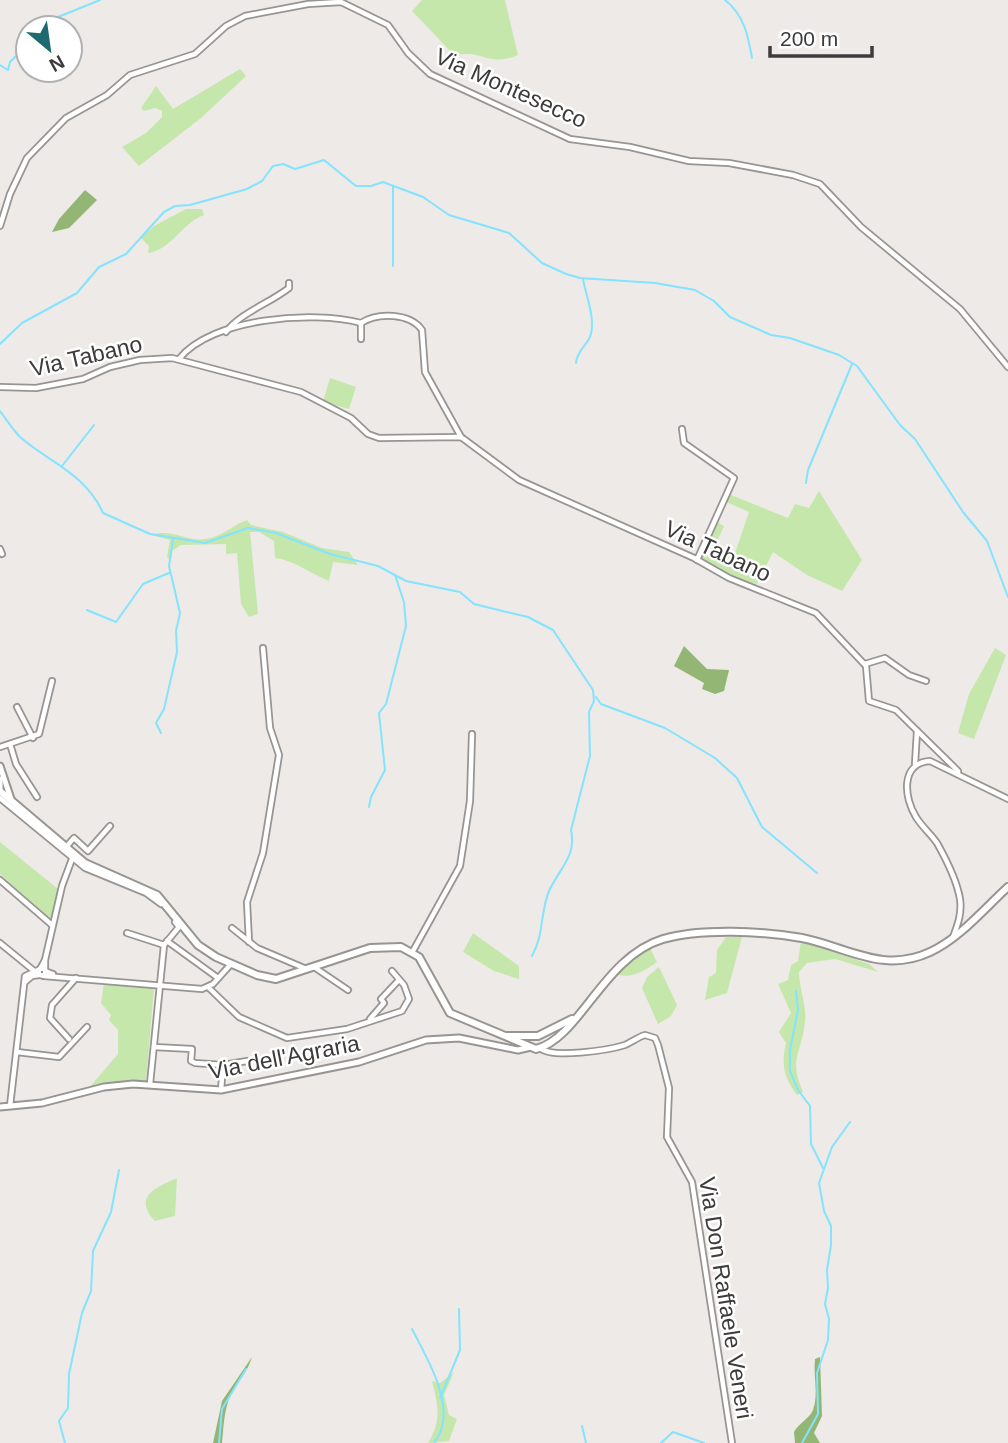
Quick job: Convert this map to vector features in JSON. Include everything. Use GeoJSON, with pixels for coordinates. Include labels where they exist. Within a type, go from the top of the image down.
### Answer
{"type":"FeatureCollection","features":[{"type":"Feature","properties":{"kind":"main road"},"geometry":{"type":"LineString","coordinates":[[0,790],[66,848],[94,868],[158,895],[198,944],[231,964],[271,979],[370,948],[401,947],[413,951],[424,963],[450,1013],[537,1047],[558,1037],[629,957],[643,948],[680,935],[794,937],[887,962],[902,961],[932,952],[953,937],[1008,887]]}},
{"type":"Feature","properties":{"kind":"main road"},"geometry":{"type":"LineString","coordinates":[[501,1035],[536,1036],[575,1017]]}},
{"type":"Feature","properties":{"kind":"street"},"geometry":{"type":"LineString","coordinates":[[352,0],[355,9]]}},
{"type":"Feature","properties":{"kind":"street","name":"Via Montesecco"},"geometry":{"type":"LineString","coordinates":[[0,226],[22,167],[42,141],[66,118],[107,96],[130,75],[195,54],[226,26],[245,16],[332,2],[347,3],[388,25],[408,53],[430,74],[570,139],[630,147],[689,161],[729,163],[793,175],[820,184],[861,227],[960,309],[1008,367]]}},
{"type":"Feature","properties":{"kind":"street"},"geometry":{"type":"LineString","coordinates":[[226,332],[258,306],[289,288],[289,283]]}},
{"type":"Feature","properties":{"kind":"street","name":"Via Tabano"},"geometry":{"type":"LineString","coordinates":[[179,359],[200,339],[262,319],[362,323],[370,317],[405,318],[421,327],[425,372],[461,437],[519,480],[696,560],[729,578],[817,613],[864,664]]}},
{"type":"Feature","properties":{"kind":"street"},"geometry":{"type":"LineString","coordinates":[[361,338],[362,323]]}},
{"type":"Feature","properties":{"kind":"street","name":"Via Tabano"},"geometry":{"type":"LineString","coordinates":[[0,387],[36,388],[83,379],[110,367],[140,360],[179,359],[301,391],[351,418],[368,434],[379,438],[461,437]]}},
{"type":"Feature","properties":{"kind":"street"},"geometry":{"type":"LineString","coordinates":[[682,429],[681,439],[684,443],[734,478],[696,560]]}},
{"type":"Feature","properties":{"kind":"street"},"geometry":{"type":"LineString","coordinates":[[249,942],[247,902],[263,853],[279,755],[270,728],[263,648]]}},
{"type":"Feature","properties":{"kind":"street"},"geometry":{"type":"LineString","coordinates":[[926,681],[909,674],[885,658],[864,664],[869,701],[896,710],[958,774]]}},
{"type":"Feature","properties":{"kind":"street"},"geometry":{"type":"LineString","coordinates":[[0,747],[39,734],[52,681]]}},
{"type":"Feature","properties":{"kind":"street"},"geometry":{"type":"LineString","coordinates":[[17,707],[33,738]]}},
{"type":"Feature","properties":{"kind":"street"},"geometry":{"type":"LineString","coordinates":[[918,730],[915,765],[907,778],[912,810],[937,843],[956,886],[965,926]]}},
{"type":"Feature","properties":{"kind":"street"},"geometry":{"type":"LineString","coordinates":[[413,951],[460,866],[470,801],[472,734]]}},
{"type":"Feature","properties":{"kind":"street"},"geometry":{"type":"LineString","coordinates":[[10,744],[16,764],[37,797]]}},
{"type":"Feature","properties":{"kind":"street"},"geometry":{"type":"LineString","coordinates":[[915,765],[930,761],[1008,799]]}},
{"type":"Feature","properties":{"kind":"street"},"geometry":{"type":"LineString","coordinates":[[0,766],[12,802]]}},
{"type":"Feature","properties":{"kind":"street"},"geometry":{"type":"LineString","coordinates":[[0,779],[0,790]]}},
{"type":"Feature","properties":{"kind":"street"},"geometry":{"type":"LineString","coordinates":[[0,790],[6,784]]}},
{"type":"Feature","properties":{"kind":"street"},"geometry":{"type":"LineString","coordinates":[[0,798],[72,859],[93,872],[153,897],[179,927],[166,943],[159,985],[150,1084]]}},
{"type":"Feature","properties":{"kind":"street"},"geometry":{"type":"LineString","coordinates":[[66,848],[74,838],[88,851],[110,826]]}},
{"type":"Feature","properties":{"kind":"street"},"geometry":{"type":"LineString","coordinates":[[10,1106],[25,983],[45,960],[52,925],[72,859]]}},
{"type":"Feature","properties":{"kind":"street"},"geometry":{"type":"LineString","coordinates":[[0,880],[52,925]]}},
{"type":"Feature","properties":{"kind":"street"},"geometry":{"type":"LineString","coordinates":[[961,916],[974,918]]}},
{"type":"Feature","properties":{"kind":"street"},"geometry":{"type":"LineString","coordinates":[[953,937],[961,916]]}},
{"type":"Feature","properties":{"kind":"street"},"geometry":{"type":"LineString","coordinates":[[232,928],[249,942],[310,968],[348,990]]}},
{"type":"Feature","properties":{"kind":"street"},"geometry":{"type":"LineString","coordinates":[[127,933],[166,943],[218,978]]}},
{"type":"Feature","properties":{"kind":"street"},"geometry":{"type":"LineString","coordinates":[[0,943],[35,973],[194,989],[208,987],[231,964]]}},
{"type":"Feature","properties":{"kind":"street"},"geometry":{"type":"LineString","coordinates":[[21,962],[35,973]]}},
{"type":"Feature","properties":{"kind":"street"},"geometry":{"type":"LineString","coordinates":[[208,987],[239,1017],[287,1038],[347,1030],[369,1020],[395,1014],[406,1007],[409,999],[392,971]]}},
{"type":"Feature","properties":{"kind":"street"},"geometry":{"type":"LineString","coordinates":[[69,1038],[50,1018],[52,1005],[76,978]]}},
{"type":"Feature","properties":{"kind":"street"},"geometry":{"type":"LineString","coordinates":[[369,1020],[384,1003],[381,999],[399,980]]}},
{"type":"Feature","properties":{"kind":"street"},"geometry":{"type":"LineString","coordinates":[[17,1052],[59,1057],[87,1027]]}},
{"type":"Feature","properties":{"kind":"street","name":"Via Don Raffaele Veneri"},"geometry":{"type":"LineString","coordinates":[[537,1047],[552,1053],[590,1051],[625,1044],[645,1035],[656,1041],[669,1082],[667,1137],[692,1182],[732,1443]]}},
{"type":"Feature","properties":{"kind":"street"},"geometry":{"type":"LineString","coordinates":[[536,1036],[543,1039],[537,1047],[531,1042],[536,1036]]}},
{"type":"Feature","properties":{"kind":"street","name":"Via dell'Agraria"},"geometry":{"type":"LineString","coordinates":[[0,1107],[48,1102],[104,1087],[150,1084],[221,1090],[359,1062],[426,1040],[459,1038],[518,1050],[537,1047]]}},
{"type":"Feature","properties":{"kind":"street"},"geometry":{"type":"LineString","coordinates":[[153,1047],[192,1049],[191,1061],[223,1065],[247,1061]]}},
{"type":"Feature","properties":{"kind":"street"},"geometry":{"type":"LineString","coordinates":[[221,1090],[223,1065]]}},
{"type":"Feature","properties":{"kind":"green space"},"geometry":{"type":"Polygon","coordinates":[[[422,0],[505,0],[518,55],[498,59],[471,54],[455,56],[412,11],[422,0]]]}},
{"type":"Feature","properties":{"kind":"green space"},"geometry":{"type":"Polygon","coordinates":[[[240,69],[246,76],[201,118],[139,166],[122,147],[146,133],[162,117],[162,111],[155,108],[144,111],[141,108],[156,86],[173,109],[240,69]]]}},
{"type":"Feature","properties":{"kind":"green space"},"geometry":{"type":"Polygon","coordinates":[[[85,190],[97,200],[69,228],[52,232],[59,219],[85,190]]]}},
{"type":"Feature","properties":{"kind":"green space"},"geometry":{"type":"Polygon","coordinates":[[[186,209],[202,209],[204,215],[189,224],[163,247],[148,253],[149,246],[141,238],[154,226],[186,209]]]}},
{"type":"Feature","properties":{"kind":"green space"},"geometry":{"type":"Polygon","coordinates":[[[330,378],[356,387],[349,409],[323,402],[330,378]]]}},
{"type":"Feature","properties":{"kind":"green space"},"geometry":{"type":"Polygon","coordinates":[[[819,491],[862,560],[842,591],[807,575],[773,552],[757,584],[728,576],[700,560],[717,522],[724,526],[712,553],[727,557],[735,553],[749,512],[726,502],[731,495],[788,518],[795,504],[809,508],[819,491]]]}},
{"type":"Feature","properties":{"kind":"green space"},"geometry":{"type":"Polygon","coordinates":[[[247,520],[251,525],[283,532],[322,548],[349,552],[358,565],[333,562],[329,581],[296,564],[275,558],[274,541],[259,532],[250,532],[258,614],[249,617],[241,604],[237,553],[226,554],[226,544],[181,545],[172,551],[171,562],[167,557],[170,540],[151,535],[165,533],[206,539],[247,520]]]}},
{"type":"Feature","properties":{"kind":"green space"},"geometry":{"type":"Polygon","coordinates":[[[684,646],[707,669],[729,670],[724,691],[715,694],[702,689],[704,683],[674,666],[684,646]]]}},
{"type":"Feature","properties":{"kind":"green space"},"geometry":{"type":"Polygon","coordinates":[[[995,648],[1006,655],[974,739],[958,733],[969,694],[995,648]]]}},
{"type":"Feature","properties":{"kind":"green space"},"geometry":{"type":"Polygon","coordinates":[[[0,842],[58,889],[51,921],[0,874],[0,842]]]}},
{"type":"Feature","properties":{"kind":"green space"},"geometry":{"type":"Polygon","coordinates":[[[473,933],[519,966],[519,979],[494,971],[463,952],[473,933]]]}},
{"type":"Feature","properties":{"kind":"green space"},"geometry":{"type":"Polygon","coordinates":[[[726,937],[742,937],[727,993],[705,1000],[709,977],[716,973],[717,950],[726,937]]]}},
{"type":"Feature","properties":{"kind":"green space"},"geometry":{"type":"Polygon","coordinates":[[[801,941],[869,964],[878,972],[835,959],[807,963],[799,972],[805,1016],[796,1064],[803,1092],[797,1095],[785,1071],[786,1043],[779,1032],[791,1013],[778,984],[788,980],[791,965],[798,961],[801,941]]]}},
{"type":"Feature","properties":{"kind":"green space"},"geometry":{"type":"Polygon","coordinates":[[[650,948],[657,962],[637,974],[615,974],[650,948]]]}},
{"type":"Feature","properties":{"kind":"green space"},"geometry":{"type":"Polygon","coordinates":[[[659,967],[677,1005],[671,1016],[658,1024],[642,988],[647,977],[659,967]]]}},
{"type":"Feature","properties":{"kind":"green space"},"geometry":{"type":"Polygon","coordinates":[[[104,983],[154,988],[146,1081],[88,1089],[118,1054],[118,1030],[109,1020],[111,1015],[101,1003],[104,983]]]}},
{"type":"Feature","properties":{"kind":"green space"},"geometry":{"type":"Polygon","coordinates":[[[177,1178],[175,1216],[155,1221],[146,1205],[147,1199],[155,1189],[177,1178]]]}},
{"type":"Feature","properties":{"kind":"green space"},"geometry":{"type":"Polygon","coordinates":[[[252,1357],[229,1400],[222,1443],[213,1443],[222,1401],[252,1357]]]}},
{"type":"Feature","properties":{"kind":"green space"},"geometry":{"type":"Polygon","coordinates":[[[820,1357],[822,1416],[814,1433],[820,1443],[795,1443],[794,1432],[813,1410],[816,1398],[815,1359],[820,1357]]]}},
{"type":"Feature","properties":{"kind":"green space"},"geometry":{"type":"Polygon","coordinates":[[[454,1372],[444,1395],[449,1415],[457,1419],[449,1441],[428,1443],[438,1413],[432,1381],[440,1383],[454,1372]]]}},
{"type":"Feature","properties":{"kind":"waterway"},"geometry":{"type":"LineString","coordinates":[[65,14],[100,0]]}},
{"type":"Feature","properties":{"kind":"waterway"},"geometry":{"type":"LineString","coordinates":[[725,0],[741,19],[752,58]]}},
{"type":"Feature","properties":{"kind":"waterway"},"geometry":{"type":"LineString","coordinates":[[0,65],[8,70],[14,58]]}},
{"type":"Feature","properties":{"kind":"waterway"},"geometry":{"type":"LineString","coordinates":[[0,344],[22,323],[77,293],[99,267],[126,254],[164,212],[175,206],[190,205],[247,189],[262,181],[273,166],[283,164],[295,169],[324,160],[356,186],[371,186],[383,182],[423,197],[449,215],[509,233],[542,263],[566,274],[580,278],[655,283],[695,290],[714,301],[730,317],[771,335],[790,338],[839,355],[857,366],[900,425],[915,439],[963,512],[987,541],[1008,597]]}},
{"type":"Feature","properties":{"kind":"waterway"},"geometry":{"type":"LineString","coordinates":[[393,187],[393,266]]}},
{"type":"Feature","properties":{"kind":"waterway"},"geometry":{"type":"LineString","coordinates":[[576,363],[578,355],[590,338],[592,327],[583,279]]}},
{"type":"Feature","properties":{"kind":"waterway"},"geometry":{"type":"LineString","coordinates":[[806,483],[808,470],[852,364]]}},
{"type":"Feature","properties":{"kind":"waterway"},"geometry":{"type":"LineString","coordinates":[[0,411],[20,437],[87,488],[103,513],[150,534],[205,543],[248,528],[276,533],[330,554],[378,566],[406,581],[460,592],[474,604],[528,617],[553,630],[593,690],[594,701],[589,712],[590,756],[571,830],[572,847],[549,891],[532,956]]}},
{"type":"Feature","properties":{"kind":"waterway"},"geometry":{"type":"LineString","coordinates":[[62,466],[94,425]]}},
{"type":"Feature","properties":{"kind":"waterway"},"geometry":{"type":"LineString","coordinates":[[161,733],[156,723],[164,709],[177,652],[176,631],[180,613],[169,566],[173,539]]}},
{"type":"Feature","properties":{"kind":"waterway"},"geometry":{"type":"LineString","coordinates":[[87,610],[116,622],[143,584],[169,573]]}},
{"type":"Feature","properties":{"kind":"waterway"},"geometry":{"type":"LineString","coordinates":[[369,807],[371,797],[385,770],[379,713],[386,704],[406,626],[404,602],[395,575]]}},
{"type":"Feature","properties":{"kind":"waterway"},"geometry":{"type":"LineString","coordinates":[[596,697],[601,704],[665,728],[715,758],[737,778],[762,827],[817,873]]}},
{"type":"Feature","properties":{"kind":"waterway"},"geometry":{"type":"LineString","coordinates":[[796,991],[798,1010],[790,1050],[790,1071],[798,1090],[810,1106],[811,1144],[823,1168]]}},
{"type":"Feature","properties":{"kind":"waterway"},"geometry":{"type":"LineString","coordinates":[[802,1443],[818,1414],[817,1373],[828,1340],[829,1319],[825,1304],[831,1226],[824,1211],[819,1183],[832,1147],[850,1122]]}},
{"type":"Feature","properties":{"kind":"waterway"},"geometry":{"type":"LineString","coordinates":[[65,1443],[59,1421],[68,1408],[69,1374],[82,1313],[91,1291],[93,1251],[111,1212],[119,1170]]}},
{"type":"Feature","properties":{"kind":"waterway"},"geometry":{"type":"LineString","coordinates":[[440,1398],[460,1350],[459,1309]]}},
{"type":"Feature","properties":{"kind":"waterway"},"geometry":{"type":"LineString","coordinates":[[412,1329],[432,1370],[442,1400],[444,1415],[441,1430],[434,1443]]}},
{"type":"Feature","properties":{"kind":"waterway"},"geometry":{"type":"LineString","coordinates":[[219,1443],[222,1409],[246,1369]]}},
{"type":"Feature","properties":{"kind":"waterway"},"geometry":{"type":"LineString","coordinates":[[582,1426],[586,1443]]}},
{"type":"Feature","properties":{"kind":"waterway"},"geometry":{"type":"LineString","coordinates":[[661,1443],[673,1432],[704,1443]]}}]}
